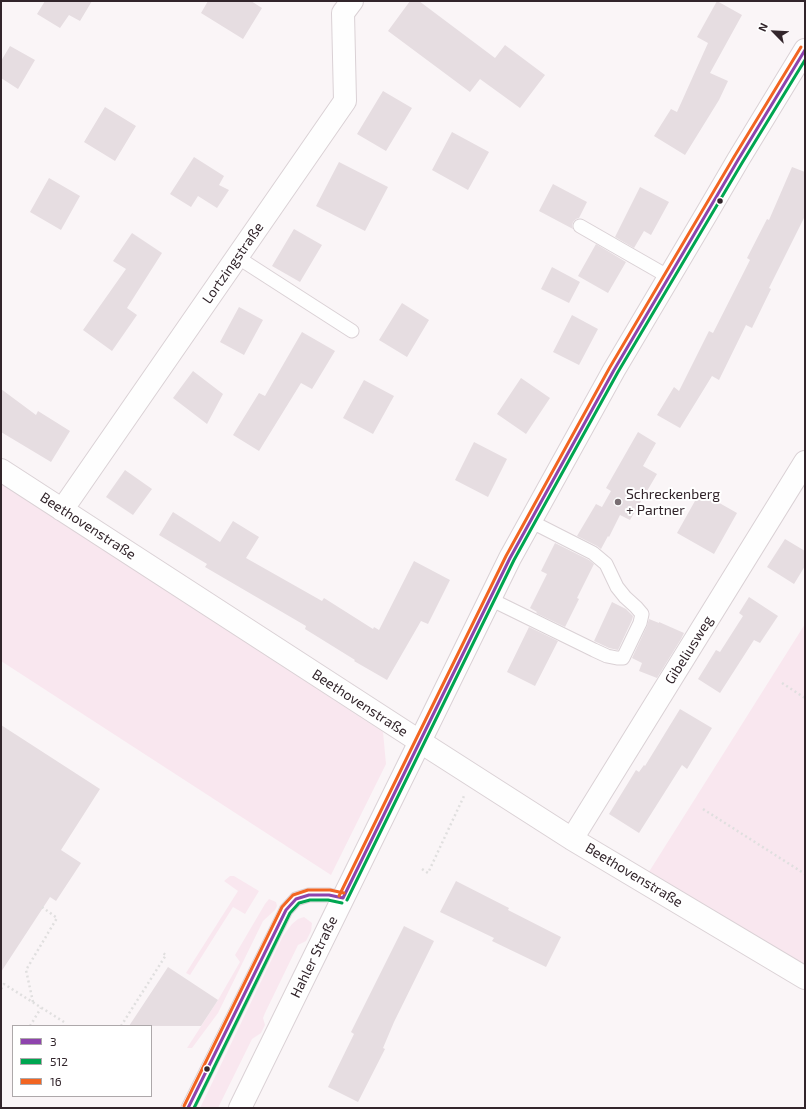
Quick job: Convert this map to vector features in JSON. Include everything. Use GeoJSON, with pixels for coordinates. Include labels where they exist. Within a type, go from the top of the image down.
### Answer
{"type":"FeatureCollection","features":[{"type":"Feature","properties":{"kind":"street","name":"Lortzingstraße"},"geometry":{"type":"LineString","coordinates":[[62,510],[345,101],[343,13],[352,1]]}},
{"type":"Feature","properties":{"kind":"street","name":"Hahler Straße"},"geometry":{"type":"LineString","coordinates":[[240,1108],[419,741],[530,520],[614,370],[805,50]]}},
{"type":"Feature","properties":{"kind":"street","name":"Gibeliusweg"},"geometry":{"type":"LineString","coordinates":[[572,839],[805,462]]}},
{"type":"Feature","properties":{"kind":"street","name":"Beethovenstraße"},"geometry":{"type":"LineString","coordinates":[[1,470],[572,839],[805,978]]}},
{"type":"Feature","properties":{"kind":"lane"},"geometry":{"type":"LineString","coordinates":[[580,226],[669,277]]}},
{"type":"Feature","properties":{"kind":"lane"},"geometry":{"type":"LineString","coordinates":[[237,257],[352,331]]}},
{"type":"Feature","properties":{"kind":"lane"},"geometry":{"type":"LineString","coordinates":[[490,599],[607,656],[623,658],[640,623],[642,614],[617,587],[606,564],[593,553],[530,520]]}},
{"type":"Feature","properties":{"kind":"lane"},"geometry":{"type":"LineString","coordinates":[[188,1108],[286,910],[296,899],[309,894],[329,895],[343,898]]}},
{"type":"Feature","properties":{"kind":"path"},"geometry":{"type":"LineString","coordinates":[[782,683],[805,698]]}},
{"type":"Feature","properties":{"kind":"path"},"geometry":{"type":"LineString","coordinates":[[422,870],[428,873],[474,776]]}},
{"type":"Feature","properties":{"kind":"path"},"geometry":{"type":"LineString","coordinates":[[703,809],[805,874]]}},
{"type":"Feature","properties":{"kind":"path"},"geometry":{"type":"LineString","coordinates":[[33,1002],[26,970],[57,918],[42,907]]}},
{"type":"Feature","properties":{"kind":"path"},"geometry":{"type":"LineString","coordinates":[[122,1025],[166,955],[161,952]]}},
{"type":"Feature","properties":{"kind":"path"},"geometry":{"type":"LineString","coordinates":[[1,990],[4,984],[64,1022]]}},
{"type":"Feature","properties":{"kind":"path"},"geometry":{"type":"LineString","coordinates":[[31,1025],[41,1008]]}},
{"type":"Feature","properties":{"kind":"shaded area"},"geometry":{"type":"Polygon","coordinates":[[[1,482],[383,732],[386,764],[331,875],[1,661],[1,482]]]}},
{"type":"Feature","properties":{"kind":"shaded area"},"geometry":{"type":"Polygon","coordinates":[[[805,624],[805,968],[647,875],[805,624]]]}},
{"type":"Feature","properties":{"kind":"shaded area"},"geometry":{"type":"Polygon","coordinates":[[[230,876],[234,876],[259,891],[245,914],[233,907],[190,975],[186,973],[238,891],[224,881],[230,876]]]}},
{"type":"Feature","properties":{"kind":"shaded area"},"geometry":{"type":"Polygon","coordinates":[[[269,899],[276,902],[277,906],[275,910],[263,921],[218,1013],[192,1048],[187,1048],[218,1000],[240,962],[235,955],[269,899]]]}},
{"type":"Feature","properties":{"kind":"shaded area"},"geometry":{"type":"Polygon","coordinates":[[[304,917],[312,923],[311,931],[306,941],[298,945],[265,1013],[263,1018],[265,1025],[261,1033],[252,1039],[218,1108],[200,1108],[283,936],[292,924],[298,919],[304,917]]]}},
{"type":"Feature","properties":{"kind":"building"},"geometry":{"type":"Polygon","coordinates":[[[45,1],[92,1],[80,21],[69,15],[60,28],[37,14],[45,1]]]}},
{"type":"Feature","properties":{"kind":"building"},"geometry":{"type":"Polygon","coordinates":[[[208,1],[251,1],[262,8],[243,39],[201,13],[208,1]]]}},
{"type":"Feature","properties":{"kind":"building"},"geometry":{"type":"Polygon","coordinates":[[[410,1],[419,1],[495,58],[505,45],[545,75],[520,108],[480,79],[470,92],[388,31],[410,1]]]}},
{"type":"Feature","properties":{"kind":"building"},"geometry":{"type":"Polygon","coordinates":[[[717,1],[742,15],[710,73],[728,81],[719,100],[685,155],[654,136],[671,109],[677,112],[708,43],[697,37],[717,1]]]}},
{"type":"Feature","properties":{"kind":"building"},"geometry":{"type":"Polygon","coordinates":[[[10,46],[35,60],[18,89],[1,78],[1,61],[10,46]]]}},
{"type":"Feature","properties":{"kind":"building"},"geometry":{"type":"Polygon","coordinates":[[[383,91],[412,108],[386,151],[357,134],[383,91]]]}},
{"type":"Feature","properties":{"kind":"building"},"geometry":{"type":"Polygon","coordinates":[[[105,107],[136,126],[115,161],[84,142],[105,107]]]}},
{"type":"Feature","properties":{"kind":"building"},"geometry":{"type":"Polygon","coordinates":[[[452,132],[489,152],[468,190],[432,170],[452,132]]]}},
{"type":"Feature","properties":{"kind":"building"},"geometry":{"type":"Polygon","coordinates":[[[194,157],[224,176],[219,185],[229,190],[217,208],[198,196],[191,207],[170,194],[194,157]]]}},
{"type":"Feature","properties":{"kind":"building"},"geometry":{"type":"Polygon","coordinates":[[[339,162],[388,187],[365,231],[316,206],[339,162]]]}},
{"type":"Feature","properties":{"kind":"building"},"geometry":{"type":"Polygon","coordinates":[[[792,167],[805,172],[805,216],[769,288],[771,289],[752,328],[746,325],[719,380],[712,376],[680,428],[657,415],[674,387],[679,391],[709,331],[713,333],[750,260],[747,258],[767,219],[769,220],[792,167]]]}},
{"type":"Feature","properties":{"kind":"building"},"geometry":{"type":"Polygon","coordinates":[[[49,178],[80,196],[61,230],[30,212],[49,178]]]}},
{"type":"Feature","properties":{"kind":"building"},"geometry":{"type":"Polygon","coordinates":[[[553,184],[587,202],[579,218],[573,222],[573,229],[539,211],[553,184]]]}},
{"type":"Feature","properties":{"kind":"building"},"geometry":{"type":"Polygon","coordinates":[[[640,187],[669,202],[651,235],[644,231],[634,248],[615,237],[640,187]]]}},
{"type":"Feature","properties":{"kind":"building"},"geometry":{"type":"Polygon","coordinates":[[[294,229],[322,245],[300,282],[272,266],[294,229]]]}},
{"type":"Feature","properties":{"kind":"building"},"geometry":{"type":"Polygon","coordinates":[[[132,233],[162,253],[127,308],[137,315],[112,351],[83,330],[126,269],[113,261],[132,233]]]}},
{"type":"Feature","properties":{"kind":"building"},"geometry":{"type":"Polygon","coordinates":[[[596,244],[626,262],[608,293],[578,276],[596,244]]]}},
{"type":"Feature","properties":{"kind":"building"},"geometry":{"type":"Polygon","coordinates":[[[552,267],[580,282],[569,303],[541,289],[552,267]]]}},
{"type":"Feature","properties":{"kind":"building"},"geometry":{"type":"Polygon","coordinates":[[[402,303],[429,320],[407,357],[379,340],[402,303]]]}},
{"type":"Feature","properties":{"kind":"building"},"geometry":{"type":"Polygon","coordinates":[[[239,307],[263,320],[244,355],[220,342],[239,307]]]}},
{"type":"Feature","properties":{"kind":"building"},"geometry":{"type":"Polygon","coordinates":[[[572,315],[598,329],[579,365],[553,352],[572,315]]]}},
{"type":"Feature","properties":{"kind":"building"},"geometry":{"type":"Polygon","coordinates":[[[302,332],[335,351],[312,389],[301,383],[259,451],[233,435],[259,393],[265,396],[302,332]]]}},
{"type":"Feature","properties":{"kind":"building"},"geometry":{"type":"Polygon","coordinates":[[[193,371],[223,394],[207,424],[173,398],[193,371]]]}},
{"type":"Feature","properties":{"kind":"building"},"geometry":{"type":"Polygon","coordinates":[[[521,378],[550,398],[526,434],[497,414],[521,378]]]}},
{"type":"Feature","properties":{"kind":"building"},"geometry":{"type":"Polygon","coordinates":[[[364,380],[394,396],[373,434],[343,418],[364,380]]]}},
{"type":"Feature","properties":{"kind":"building"},"geometry":{"type":"Polygon","coordinates":[[[1,389],[36,415],[38,411],[70,431],[51,462],[1,432],[1,389]]]}},
{"type":"Feature","properties":{"kind":"building"},"geometry":{"type":"Polygon","coordinates":[[[638,432],[656,443],[643,466],[657,474],[630,520],[620,515],[601,549],[577,536],[596,504],[602,507],[611,491],[606,488],[638,432]]]}},
{"type":"Feature","properties":{"kind":"building"},"geometry":{"type":"Polygon","coordinates":[[[474,442],[507,459],[488,497],[455,480],[474,442]]]}},
{"type":"Feature","properties":{"kind":"building"},"geometry":{"type":"Polygon","coordinates":[[[125,470],[152,489],[133,515],[106,497],[125,470]]]}},
{"type":"Feature","properties":{"kind":"building"},"geometry":{"type":"Polygon","coordinates":[[[700,492],[737,513],[714,554],[677,533],[700,492]]]}},
{"type":"Feature","properties":{"kind":"building"},"geometry":{"type":"Polygon","coordinates":[[[173,512],[220,542],[233,521],[259,537],[246,558],[322,601],[324,598],[373,629],[374,627],[379,630],[414,561],[450,580],[428,624],[421,621],[387,680],[354,661],[355,660],[305,629],[306,626],[205,567],[207,564],[159,535],[173,512]]]}},
{"type":"Feature","properties":{"kind":"building"},"geometry":{"type":"Polygon","coordinates":[[[785,539],[805,551],[805,566],[794,584],[767,567],[785,539]]]}},
{"type":"Feature","properties":{"kind":"building"},"geometry":{"type":"Polygon","coordinates":[[[555,543],[594,564],[577,598],[579,599],[565,627],[536,613],[537,612],[530,608],[547,574],[541,571],[555,543]]]}},
{"type":"Feature","properties":{"kind":"building"},"geometry":{"type":"Polygon","coordinates":[[[749,597],[778,616],[760,643],[754,640],[720,693],[698,679],[716,650],[720,652],[743,616],[739,613],[749,597]]]}},
{"type":"Feature","properties":{"kind":"building"},"geometry":{"type":"Polygon","coordinates":[[[612,602],[626,609],[633,616],[618,650],[609,648],[594,641],[612,602]]]}},
{"type":"Feature","properties":{"kind":"building"},"geometry":{"type":"Polygon","coordinates":[[[649,619],[684,633],[657,678],[639,671],[642,663],[632,658],[649,619]]]}},
{"type":"Feature","properties":{"kind":"building"},"geometry":{"type":"Polygon","coordinates":[[[529,627],[558,641],[535,686],[507,672],[529,627]]]}},
{"type":"Feature","properties":{"kind":"building"},"geometry":{"type":"Polygon","coordinates":[[[680,709],[712,728],[687,769],[682,765],[639,833],[609,814],[636,770],[639,772],[644,765],[645,766],[680,709]]]}},
{"type":"Feature","properties":{"kind":"building"},"geometry":{"type":"Polygon","coordinates":[[[1,725],[100,789],[61,850],[81,863],[56,901],[50,897],[1,972],[1,725]]]}},
{"type":"Feature","properties":{"kind":"building"},"geometry":{"type":"Polygon","coordinates":[[[456,881],[561,937],[546,967],[492,941],[494,938],[440,912],[456,881]]]}},
{"type":"Feature","properties":{"kind":"building"},"geometry":{"type":"Polygon","coordinates":[[[404,926],[434,941],[394,1022],[383,1048],[385,1049],[358,1102],[328,1087],[354,1034],[351,1032],[404,926]]]}},
{"type":"Feature","properties":{"kind":"building"},"geometry":{"type":"Polygon","coordinates":[[[168,967],[218,1000],[201,1026],[130,1025],[168,967]]]}},
{"type":"Feature","properties":{"kind":"transit line","name":"16"},"geometry":{"type":"LineString","coordinates":[[339,896],[506,556],[610,367],[801,47]]}},
{"type":"Feature","properties":{"kind":"transit line","name":"3"},"geometry":{"type":"LineString","coordinates":[[343,898],[510,558],[614,370],[805,50]]}},
{"type":"Feature","properties":{"kind":"transit line","name":"512"},"geometry":{"type":"LineString","coordinates":[[347,900],[514,560],[618,372],[805,60]]}},
{"type":"Feature","properties":{"kind":"transit line","name":"16"},"geometry":{"type":"LineString","coordinates":[[184,1106],[282,907],[293,895],[308,890],[330,890],[344,893]]}},
{"type":"Feature","properties":{"kind":"transit line","name":"3"},"geometry":{"type":"LineString","coordinates":[[188,1108],[286,910],[296,899],[309,895],[329,895],[343,898]]}},
{"type":"Feature","properties":{"kind":"transit line","name":"512"},"geometry":{"type":"LineString","coordinates":[[194,1108],[290,913],[299,903],[310,900],[328,900],[342,903]]}},
{"type":"Feature","properties":{"kind":"place","name":"Schreckenberg + Partner"},"geometry":{"type":"Point","coordinates":[618,502]}}]}
